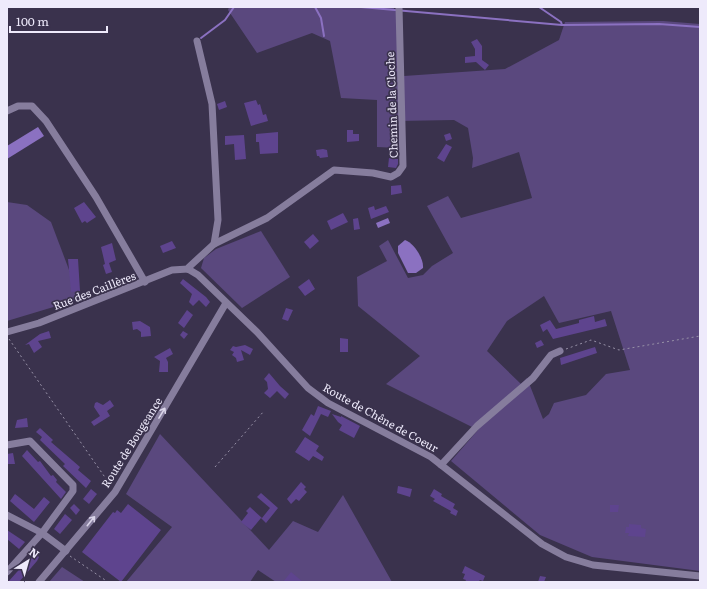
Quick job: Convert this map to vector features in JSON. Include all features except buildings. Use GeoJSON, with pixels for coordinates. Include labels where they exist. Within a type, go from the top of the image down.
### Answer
{"type":"FeatureCollection","features":[{"type":"Feature","properties":{"kind":"street","name":"Chemin de la Cloche"},"geometry":{"type":"LineString","coordinates":[[188,269],[189,266],[214,244],[267,218],[334,170],[373,173],[391,177],[398,173],[403,166],[399,7]]}},
{"type":"Feature","properties":{"kind":"street"},"geometry":{"type":"LineString","coordinates":[[197,41],[212,104],[218,220],[214,244]]}},
{"type":"Feature","properties":{"kind":"street"},"geometry":{"type":"LineString","coordinates":[[7,111],[18,106],[32,106],[46,121],[96,197],[145,282]]}},
{"type":"Feature","properties":{"kind":"street","name":"Rue des Caillères"},"geometry":{"type":"LineString","coordinates":[[7,332],[39,323],[172,270],[188,269]]}},
{"type":"Feature","properties":{"kind":"street","name":"Route de Chêne de Coeur"},"geometry":{"type":"LineString","coordinates":[[188,269],[198,275],[257,332],[308,388],[328,403],[431,457],[542,544],[566,557],[593,565],[700,576]]}},
{"type":"Feature","properties":{"kind":"street","name":"Route de Bougeance"},"geometry":{"type":"LineString","coordinates":[[39,582],[114,492],[226,303]]}},
{"type":"Feature","properties":{"kind":"street"},"geometry":{"type":"LineString","coordinates":[[441,465],[477,426],[533,378],[551,355],[560,351]]}},
{"type":"Feature","properties":{"kind":"street"},"geometry":{"type":"LineString","coordinates":[[7,445],[30,441],[72,485],[73,491],[42,533],[7,572]]}},
{"type":"Feature","properties":{"kind":"street"},"geometry":{"type":"LineString","coordinates":[[7,515],[42,533],[66,551]]}},
{"type":"Feature","properties":{"kind":"path"},"geometry":{"type":"LineString","coordinates":[[7,335],[114,492]]}},
{"type":"Feature","properties":{"kind":"path"},"geometry":{"type":"LineString","coordinates":[[560,351],[591,340],[619,350],[700,336]]}},
{"type":"Feature","properties":{"kind":"path"},"geometry":{"type":"LineString","coordinates":[[215,467],[264,411]]}},
{"type":"Feature","properties":{"kind":"path"},"geometry":{"type":"LineString","coordinates":[[66,551],[72,558],[108,582]]}},
{"type":"Feature","properties":{"kind":"shaded area"},"geometry":{"type":"Polygon","coordinates":[[[229,7],[393,7],[400,17],[404,76],[505,69],[559,40],[565,22],[663,21],[700,24],[700,571],[592,557],[540,535],[451,461],[478,430],[386,384],[420,356],[358,306],[357,277],[387,261],[379,246],[388,240],[408,278],[423,275],[432,266],[453,253],[427,206],[448,196],[461,218],[532,198],[519,152],[472,168],[473,158],[468,128],[454,120],[397,121],[399,148],[377,147],[377,100],[341,98],[330,41],[312,33],[257,53],[228,10],[229,7]],[[544,296],[507,321],[487,351],[521,384],[527,378],[543,419],[549,414],[554,403],[586,395],[606,374],[630,370],[611,311],[559,323],[544,296]]]}},
{"type":"Feature","properties":{"kind":"shaded area"},"geometry":{"type":"Polygon","coordinates":[[[38,127],[44,136],[7,159],[7,146],[38,127]]]}},
{"type":"Feature","properties":{"kind":"shaded area"},"geometry":{"type":"Polygon","coordinates":[[[7,202],[27,205],[51,222],[80,299],[7,321],[7,202]]]}},
{"type":"Feature","properties":{"kind":"shaded area"},"geometry":{"type":"Polygon","coordinates":[[[388,218],[390,223],[378,228],[376,223],[388,218]]]}},
{"type":"Feature","properties":{"kind":"shaded area"},"geometry":{"type":"Polygon","coordinates":[[[261,231],[290,277],[242,308],[201,268],[204,258],[216,249],[261,231]]]}},
{"type":"Feature","properties":{"kind":"shaded area"},"geometry":{"type":"Polygon","coordinates":[[[405,240],[412,244],[422,260],[423,268],[416,273],[408,273],[398,253],[398,246],[405,240]]]}},
{"type":"Feature","properties":{"kind":"shaded area"},"geometry":{"type":"Polygon","coordinates":[[[160,434],[269,550],[293,521],[318,532],[343,495],[392,582],[276,582],[258,570],[250,582],[126,582],[172,527],[126,494],[160,434]]]}},
{"type":"Feature","properties":{"kind":"shaded area"},"geometry":{"type":"Polygon","coordinates":[[[62,567],[85,582],[49,582],[62,567]]]}},
{"type":"Feature","properties":{"kind":"waterway"},"geometry":{"type":"LineString","coordinates":[[201,38],[225,20],[234,7]]}},
{"type":"Feature","properties":{"kind":"waterway"},"geometry":{"type":"LineString","coordinates":[[315,7],[321,18],[324,36]]}},
{"type":"Feature","properties":{"kind":"waterway"},"geometry":{"type":"LineString","coordinates":[[361,7],[562,25],[659,24],[700,27]]}},
{"type":"Feature","properties":{"kind":"waterway"},"geometry":{"type":"LineString","coordinates":[[539,7],[561,22],[562,25]]}}]}
